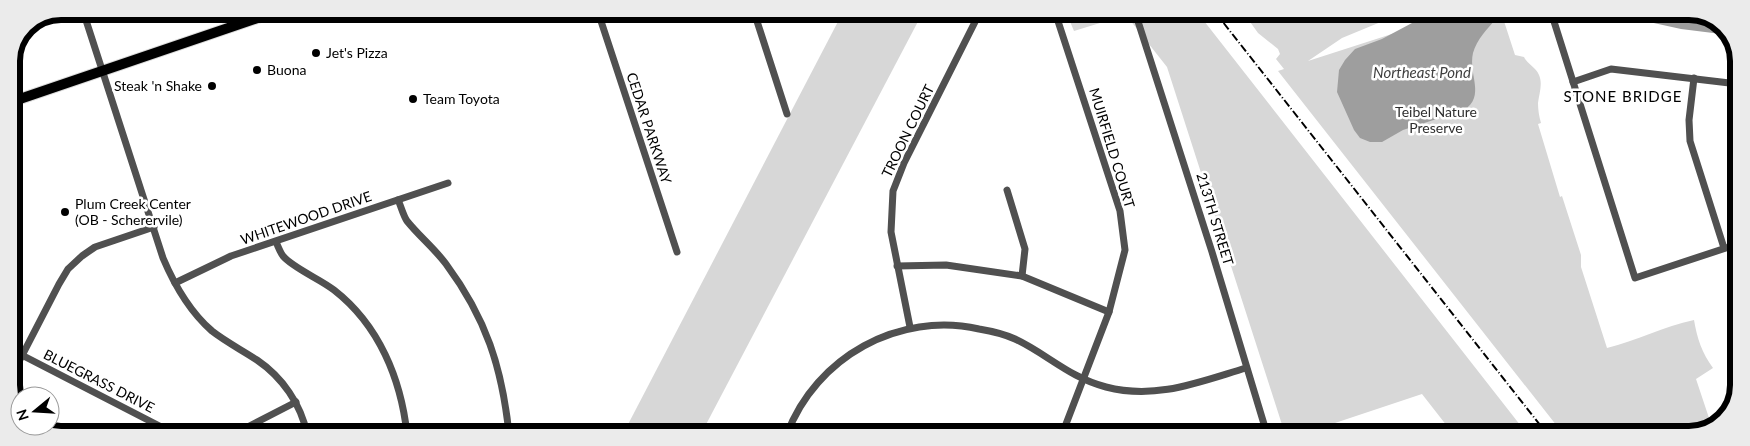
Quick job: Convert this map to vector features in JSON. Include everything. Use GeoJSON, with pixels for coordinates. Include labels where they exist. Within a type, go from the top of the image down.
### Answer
{"type":"FeatureCollection","features":[{"type":"Feature","properties":{"kind":"highway"},"geometry":{"type":"LineString","coordinates":[[20,99],[252,20]]}},
{"type":"Feature","properties":{"kind":"street"},"geometry":{"type":"LineString","coordinates":[[86,20],[163,258],[175,283],[188,305],[211,330],[258,361],[281,381],[296,402],[304,426]]}},
{"type":"Feature","properties":{"kind":"street","name":"CEDAR PARKWAY"},"geometry":{"type":"LineString","coordinates":[[601,20],[677,252]]}},
{"type":"Feature","properties":{"kind":"street"},"geometry":{"type":"LineString","coordinates":[[757,20],[787,114]]}},
{"type":"Feature","properties":{"kind":"street","name":"TROON COURT"},"geometry":{"type":"LineString","coordinates":[[910,328],[891,232],[893,191],[904,163],[976,20]]}},
{"type":"Feature","properties":{"kind":"street","name":"MUIRFIELD COURT"},"geometry":{"type":"LineString","coordinates":[[1058,20],[1120,211],[1124,250],[1109,312],[1082,379],[1066,426]]}},
{"type":"Feature","properties":{"kind":"street","name":"213TH STREET"},"geometry":{"type":"LineString","coordinates":[[1139,20],[1264,426]]}},
{"type":"Feature","properties":{"kind":"street"},"geometry":{"type":"LineString","coordinates":[[1555,20],[1635,278],[1730,246]]}},
{"type":"Feature","properties":{"kind":"street"},"geometry":{"type":"LineString","coordinates":[[1574,82],[1611,69],[1730,83]]}},
{"type":"Feature","properties":{"kind":"street"},"geometry":{"type":"LineString","coordinates":[[1694,78],[1689,120],[1690,141],[1724,248]]}},
{"type":"Feature","properties":{"kind":"street","name":"WHITEWOOD DRIVE"},"geometry":{"type":"LineString","coordinates":[[175,283],[231,256],[448,183]]}},
{"type":"Feature","properties":{"kind":"street"},"geometry":{"type":"LineString","coordinates":[[1007,190],[1025,249],[1022,276]]}},
{"type":"Feature","properties":{"kind":"street"},"geometry":{"type":"LineString","coordinates":[[398,200],[406,220],[444,262],[459,283],[479,318],[494,352],[501,377],[508,426]]}},
{"type":"Feature","properties":{"kind":"street"},"geometry":{"type":"LineString","coordinates":[[20,359],[68,269],[95,247],[154,226]]}},
{"type":"Feature","properties":{"kind":"street"},"geometry":{"type":"LineString","coordinates":[[276,242],[282,255],[291,263],[335,291],[352,306],[369,327],[383,349],[394,372],[402,399],[406,426]]}},
{"type":"Feature","properties":{"kind":"street"},"geometry":{"type":"LineString","coordinates":[[897,266],[946,265],[1022,276],[1109,312]]}},
{"type":"Feature","properties":{"kind":"street"},"geometry":{"type":"LineString","coordinates":[[791,426],[799,409],[816,384],[849,354],[868,343],[892,333],[936,324],[965,326],[990,331],[1014,339],[1082,379],[1105,387],[1122,390],[1158,391],[1178,389],[1246,368]]}},
{"type":"Feature","properties":{"kind":"street","name":"BLUEGRASS DRIVE"},"geometry":{"type":"LineString","coordinates":[[22,355],[160,426]]}},
{"type":"Feature","properties":{"kind":"street"},"geometry":{"type":"LineString","coordinates":[[250,426],[296,402]]}},
{"type":"Feature","properties":{"kind":"green space"},"geometry":{"type":"Polygon","coordinates":[[[839,20],[919,20],[705,426],[627,426],[839,20]]]}},
{"type":"Feature","properties":{"kind":"green space"},"geometry":{"type":"Polygon","coordinates":[[[1069,20],[1110,20],[1074,31],[1069,20]]]}},
{"type":"Feature","properties":{"kind":"green space"},"geometry":{"type":"Polygon","coordinates":[[[1130,20],[1203,20],[1521,426],[1447,426],[1422,394],[1326,426],[1282,426],[1167,67],[1130,20]]]}},
{"type":"Feature","properties":{"kind":"green space","name":"Teibel Nature Preserve"},"geometry":{"type":"Polygon","coordinates":[[[1249,20],[1386,20],[1342,38],[1308,61],[1435,20],[1504,20],[1515,55],[1524,57],[1538,72],[1540,78],[1538,106],[1541,123],[1538,124],[1560,197],[1562,196],[1581,255],[1581,267],[1607,348],[1694,320],[1700,345],[1713,368],[1696,379],[1709,418],[1717,415],[1705,423],[1689,426],[1557,426],[1278,71],[1284,69],[1276,59],[1280,54],[1278,49],[1258,33],[1249,20]]]}},
{"type":"Feature","properties":{"kind":"water","name":"Northeast Pond"},"geometry":{"type":"Polygon","coordinates":[[[1419,20],[1495,20],[1486,30],[1473,53],[1474,98],[1464,110],[1403,130],[1382,142],[1370,142],[1360,138],[1354,130],[1337,92],[1339,70],[1355,49],[1382,39],[1419,20]]]}},
{"type":"Feature","properties":{"kind":"water"},"geometry":{"type":"Polygon","coordinates":[[[1640,20],[1697,21],[1710,25],[1720,34],[1681,29],[1640,20]]]}},
{"type":"Feature","properties":{"kind":"railway"},"geometry":{"type":"LineString","coordinates":[[1221,20],[1541,426]]}},
{"type":"Feature","properties":{"kind":"place","name":"Jet's Pizza"},"geometry":{"type":"Point","coordinates":[316,53]}},
{"type":"Feature","properties":{"kind":"place","name":"Buona"},"geometry":{"type":"Point","coordinates":[257,70]}},
{"type":"Feature","properties":{"kind":"place","name":"Steak 'n Shake"},"geometry":{"type":"Point","coordinates":[212,86]}},
{"type":"Feature","properties":{"kind":"place","name":"Team Toyota"},"geometry":{"type":"Point","coordinates":[413,99]}},
{"type":"Feature","properties":{"kind":"place","name":"Plum Creek Center (OB - Scherervile)"},"geometry":{"type":"Point","coordinates":[65,212]}},
{"type":"Feature","properties":{"kind":"district","name":"STONE BRIDGE"},"geometry":{"type":"Point","coordinates":[1623,97]}}]}
